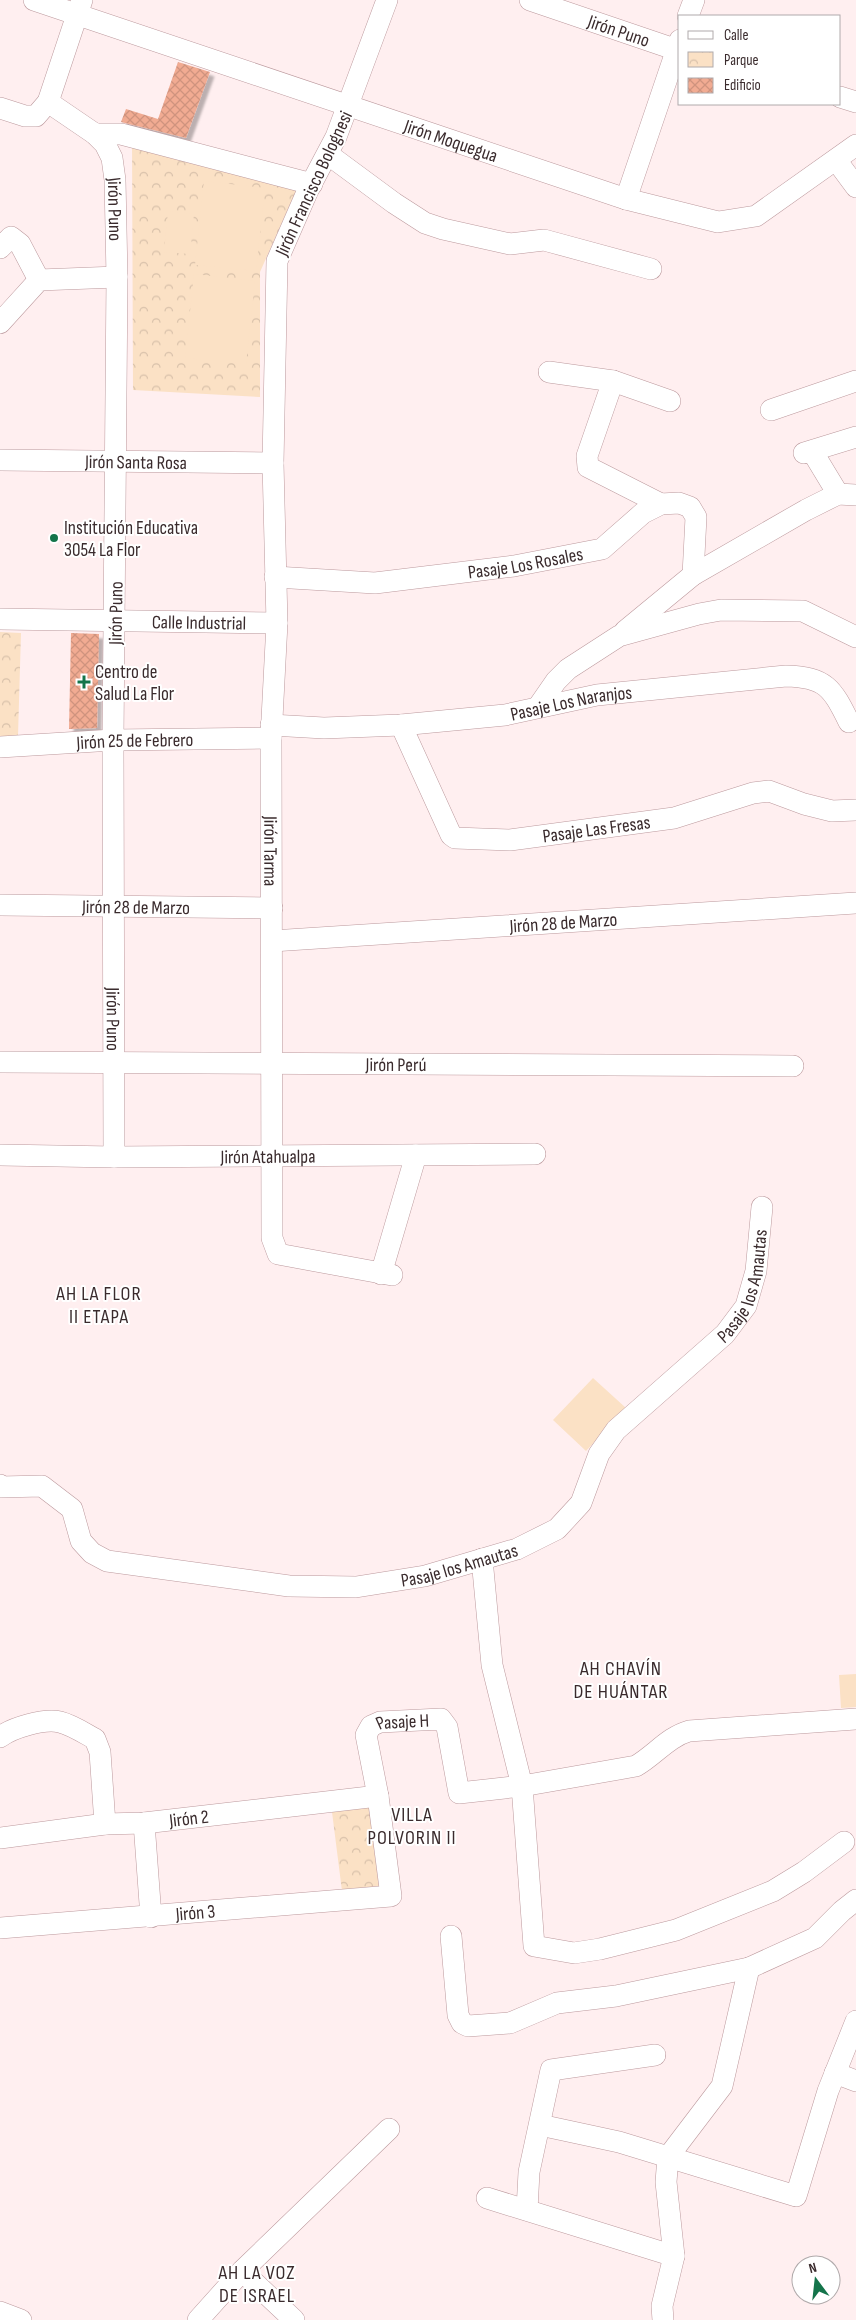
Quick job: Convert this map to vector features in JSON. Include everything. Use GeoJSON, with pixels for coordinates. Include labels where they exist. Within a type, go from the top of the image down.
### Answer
{"type":"FeatureCollection","features":[{"type":"Feature","properties":{"kind":"street","name":"Jirón Moquegua"},"geometry":{"type":"LineString","coordinates":[[34,0],[79,7],[349,106],[626,199],[718,222],[756,216],[856,145]]}},
{"type":"Feature","properties":{"kind":"street","name":"Jirón Francisco Bolognesi"},"geometry":{"type":"LineString","coordinates":[[273,463],[277,261],[312,184],[329,154],[349,106],[387,0]]}},
{"type":"Feature","properties":{"kind":"street","name":"Jirón Puno"},"geometry":{"type":"LineString","coordinates":[[530,0],[678,47]]}},
{"type":"Feature","properties":{"kind":"street"},"geometry":{"type":"LineString","coordinates":[[688,15],[694,0]]}},
{"type":"Feature","properties":{"kind":"street"},"geometry":{"type":"LineString","coordinates":[[0,108],[26,116],[36,116],[48,102],[79,7]]}},
{"type":"Feature","properties":{"kind":"street"},"geometry":{"type":"LineString","coordinates":[[626,199],[678,50]]}},
{"type":"Feature","properties":{"kind":"street"},"geometry":{"type":"LineString","coordinates":[[841,97],[856,102]]}},
{"type":"Feature","properties":{"kind":"street","name":"Jirón Puno"},"geometry":{"type":"LineString","coordinates":[[48,102],[95,134],[104,144],[112,158],[115,180],[117,278],[116,620],[113,740],[114,1157]]}},
{"type":"Feature","properties":{"kind":"street"},"geometry":{"type":"LineString","coordinates":[[95,134],[121,134],[312,184]]}},
{"type":"Feature","properties":{"kind":"street"},"geometry":{"type":"LineString","coordinates":[[329,154],[394,203],[425,223],[510,244],[544,240],[651,269]]}},
{"type":"Feature","properties":{"kind":"street"},"geometry":{"type":"LineString","coordinates":[[836,160],[856,187]]}},
{"type":"Feature","properties":{"kind":"street"},"geometry":{"type":"LineString","coordinates":[[0,248],[11,237],[20,244],[40,280]]}},
{"type":"Feature","properties":{"kind":"street"},"geometry":{"type":"LineString","coordinates":[[0,323],[40,280],[117,278]]}},
{"type":"Feature","properties":{"kind":"street"},"geometry":{"type":"LineString","coordinates":[[549,372],[613,382],[670,401]]}},
{"type":"Feature","properties":{"kind":"street"},"geometry":{"type":"LineString","coordinates":[[771,410],[856,381]]}},
{"type":"Feature","properties":{"kind":"street"},"geometry":{"type":"LineString","coordinates":[[613,382],[586,456],[586,463],[593,469],[661,504],[679,503],[690,507],[696,517],[693,575]]}},
{"type":"Feature","properties":{"kind":"street"},"geometry":{"type":"LineString","coordinates":[[538,707],[556,681],[568,669],[619,636],[693,575],[806,510],[847,494],[808,452],[856,438]]}},
{"type":"Feature","properties":{"kind":"street","name":"Jirón Santa Rosa"},"geometry":{"type":"LineString","coordinates":[[0,460],[273,463]]}},
{"type":"Feature","properties":{"kind":"street","name":"Jirón Tarma"},"geometry":{"type":"LineString","coordinates":[[273,463],[277,623],[271,732],[272,1238],[278,1254],[387,1274],[416,1155]]}},
{"type":"Feature","properties":{"kind":"street","name":"Pasaje Los Rosales"},"geometry":{"type":"LineString","coordinates":[[275,577],[375,582],[544,561],[602,549],[643,513],[661,504]]}},
{"type":"Feature","properties":{"kind":"street"},"geometry":{"type":"LineString","coordinates":[[619,636],[698,614],[721,610],[804,611],[856,637]]}},
{"type":"Feature","properties":{"kind":"street","name":"Calle Industrial"},"geometry":{"type":"LineString","coordinates":[[0,618],[277,623]]}},
{"type":"Feature","properties":{"kind":"street","name":"Pasaje Los Naranjos"},"geometry":{"type":"LineString","coordinates":[[271,732],[401,725],[505,715],[596,695],[786,676],[807,676],[821,683],[834,693],[849,722]]}},
{"type":"Feature","properties":{"kind":"street","name":"Pasaje Las Fresas"},"geometry":{"type":"LineString","coordinates":[[401,725],[451,836],[455,838],[510,840],[674,818],[752,794],[769,791],[804,804],[832,811],[856,810]]}},
{"type":"Feature","properties":{"kind":"street","name":"Jirón 25 de Febrero"},"geometry":{"type":"LineString","coordinates":[[0,747],[271,732]]}},
{"type":"Feature","properties":{"kind":"street","name":"Jirón 28 de Marzo"},"geometry":{"type":"LineString","coordinates":[[272,941],[856,903]]}},
{"type":"Feature","properties":{"kind":"street","name":"Jirón 28 de Marzo"},"geometry":{"type":"LineString","coordinates":[[0,905],[272,908]]}},
{"type":"Feature","properties":{"kind":"street","name":"Jirón Perú"},"geometry":{"type":"LineString","coordinates":[[0,1062],[793,1066]]}},
{"type":"Feature","properties":{"kind":"street","name":"Jirón Atahualpa"},"geometry":{"type":"LineString","coordinates":[[0,1155],[114,1157],[534,1154]]}},
{"type":"Feature","properties":{"kind":"street","name":"Pasaje los Amautas"},"geometry":{"type":"LineString","coordinates":[[0,1485],[1,1487],[42,1486],[72,1510],[81,1541],[92,1553],[107,1561],[289,1586],[356,1587],[425,1576],[517,1549],[557,1528],[581,1503],[599,1454],[616,1430],[725,1334],[746,1306],[754,1280],[762,1207]]}},
{"type":"Feature","properties":{"kind":"street"},"geometry":{"type":"LineString","coordinates":[[482,1560],[492,1665],[522,1786],[532,1940],[534,1946],[574,1953],[600,1949],[676,1930],[773,1891],[804,1872],[844,1842]]}},
{"type":"Feature","properties":{"kind":"street","name":"Pasaje H"},"geometry":{"type":"LineString","coordinates":[[391,1896],[378,1796],[366,1735],[371,1726],[380,1722],[441,1719],[447,1727],[459,1793],[522,1786]]}},
{"type":"Feature","properties":{"kind":"street"},"geometry":{"type":"LineString","coordinates":[[522,1786],[636,1766],[676,1735],[690,1731],[856,1719]]}},
{"type":"Feature","properties":{"kind":"street"},"geometry":{"type":"LineString","coordinates":[[0,1737],[12,1730],[39,1723],[58,1722],[95,1738],[100,1752],[105,1824]]}},
{"type":"Feature","properties":{"kind":"street","name":"Jirón 2"},"geometry":{"type":"LineString","coordinates":[[0,1838],[105,1824],[144,1823],[378,1796]]}},
{"type":"Feature","properties":{"kind":"street"},"geometry":{"type":"LineString","coordinates":[[144,1823],[151,1917]]}},
{"type":"Feature","properties":{"kind":"street","name":"Jirón 3"},"geometry":{"type":"LineString","coordinates":[[0,1928],[391,1896]]}},
{"type":"Feature","properties":{"kind":"street"},"geometry":{"type":"LineString","coordinates":[[451,1936],[458,2015],[462,2023],[468,2026],[510,2023],[557,2003],[616,1996],[749,1968],[815,1938],[842,1910],[856,1900]]}},
{"type":"Feature","properties":{"kind":"street"},"geometry":{"type":"LineString","coordinates":[[663,2320],[662,2306],[674,2256],[666,2182],[668,2157],[722,2086],[749,1968]]}},
{"type":"Feature","properties":{"kind":"street"},"geometry":{"type":"LineString","coordinates":[[540,2125],[619,2142],[796,2196],[835,2073],[856,2021]]}},
{"type":"Feature","properties":{"kind":"street"},"geometry":{"type":"LineString","coordinates":[[527,2210],[529,2172],[552,2070],[655,2055]]}},
{"type":"Feature","properties":{"kind":"street"},"geometry":{"type":"LineString","coordinates":[[835,2073],[856,2081]]}},
{"type":"Feature","properties":{"kind":"street"},"geometry":{"type":"LineString","coordinates":[[198,2320],[242,2271],[389,2129]]}},
{"type":"Feature","properties":{"kind":"street"},"geometry":{"type":"LineString","coordinates":[[487,2198],[674,2256]]}},
{"type":"Feature","properties":{"kind":"street"},"geometry":{"type":"LineString","coordinates":[[242,2271],[289,2318]]}},
{"type":"Feature","properties":{"kind":"street"},"geometry":{"type":"LineString","coordinates":[[0,2312],[20,2320]]}},
{"type":"Feature","properties":{"kind":"green space"},"geometry":{"type":"Polygon","coordinates":[[[132,138],[300,182],[260,272],[260,397],[133,390],[132,138]]]}},
{"type":"Feature","properties":{"kind":"green space"},"geometry":{"type":"Polygon","coordinates":[[[204,181],[265,188],[256,271],[195,265],[204,181]]]}},
{"type":"Feature","properties":{"kind":"green space"},"geometry":{"type":"Polygon","coordinates":[[[168,211],[194,214],[190,254],[164,252],[168,211]]]}},
{"type":"Feature","properties":{"kind":"green space"},"geometry":{"type":"Polygon","coordinates":[[[194,274],[255,281],[246,364],[185,358],[194,274]]]}},
{"type":"Feature","properties":{"kind":"green space"},"geometry":{"type":"Polygon","coordinates":[[[0,632],[21,633],[18,736],[0,736],[0,632]]]}},
{"type":"Feature","properties":{"kind":"green space"},"geometry":{"type":"Polygon","coordinates":[[[593,1378],[626,1408],[586,1451],[553,1420],[593,1378]]]}},
{"type":"Feature","properties":{"kind":"green space"},"geometry":{"type":"Polygon","coordinates":[[[856,1674],[856,1707],[841,1708],[839,1675],[856,1674]]]}},
{"type":"Feature","properties":{"kind":"green space"},"geometry":{"type":"Polygon","coordinates":[[[369,1806],[379,1886],[342,1891],[332,1812],[369,1806]]]}},
{"type":"Feature","properties":{"kind":"building"},"geometry":{"type":"Polygon","coordinates":[[[178,62],[210,72],[186,138],[121,122],[126,109],[158,119],[178,62]]]}},
{"type":"Feature","properties":{"kind":"building","name":"Centro de Salud La Flor"},"geometry":{"type":"Polygon","coordinates":[[[71,633],[99,634],[97,728],[69,729],[71,633]]]}},
{"type":"Feature","properties":{"kind":"place","name":"Institución Educativa 3054 La Flor"},"geometry":{"type":"Point","coordinates":[54,538]}},
{"type":"Feature","properties":{"kind":"place","name":"Centro de Salud La Flor"},"geometry":{"type":"Point","coordinates":[84,682]}},
{"type":"Feature","properties":{"kind":"district","name":"AH LA FLOR II ETAPA"},"geometry":{"type":"Point","coordinates":[99,1304]}},
{"type":"Feature","properties":{"kind":"district","name":"AH CHAVÍN DE HUÁNTAR"},"geometry":{"type":"Point","coordinates":[621,1680]}},
{"type":"Feature","properties":{"kind":"district","name":"VILLA POLVORIN II"},"geometry":{"type":"Point","coordinates":[412,1826]}},
{"type":"Feature","properties":{"kind":"district","name":"AH LA VOZ DE ISRAEL"},"geometry":{"type":"Point","coordinates":[257,2284]}}]}
